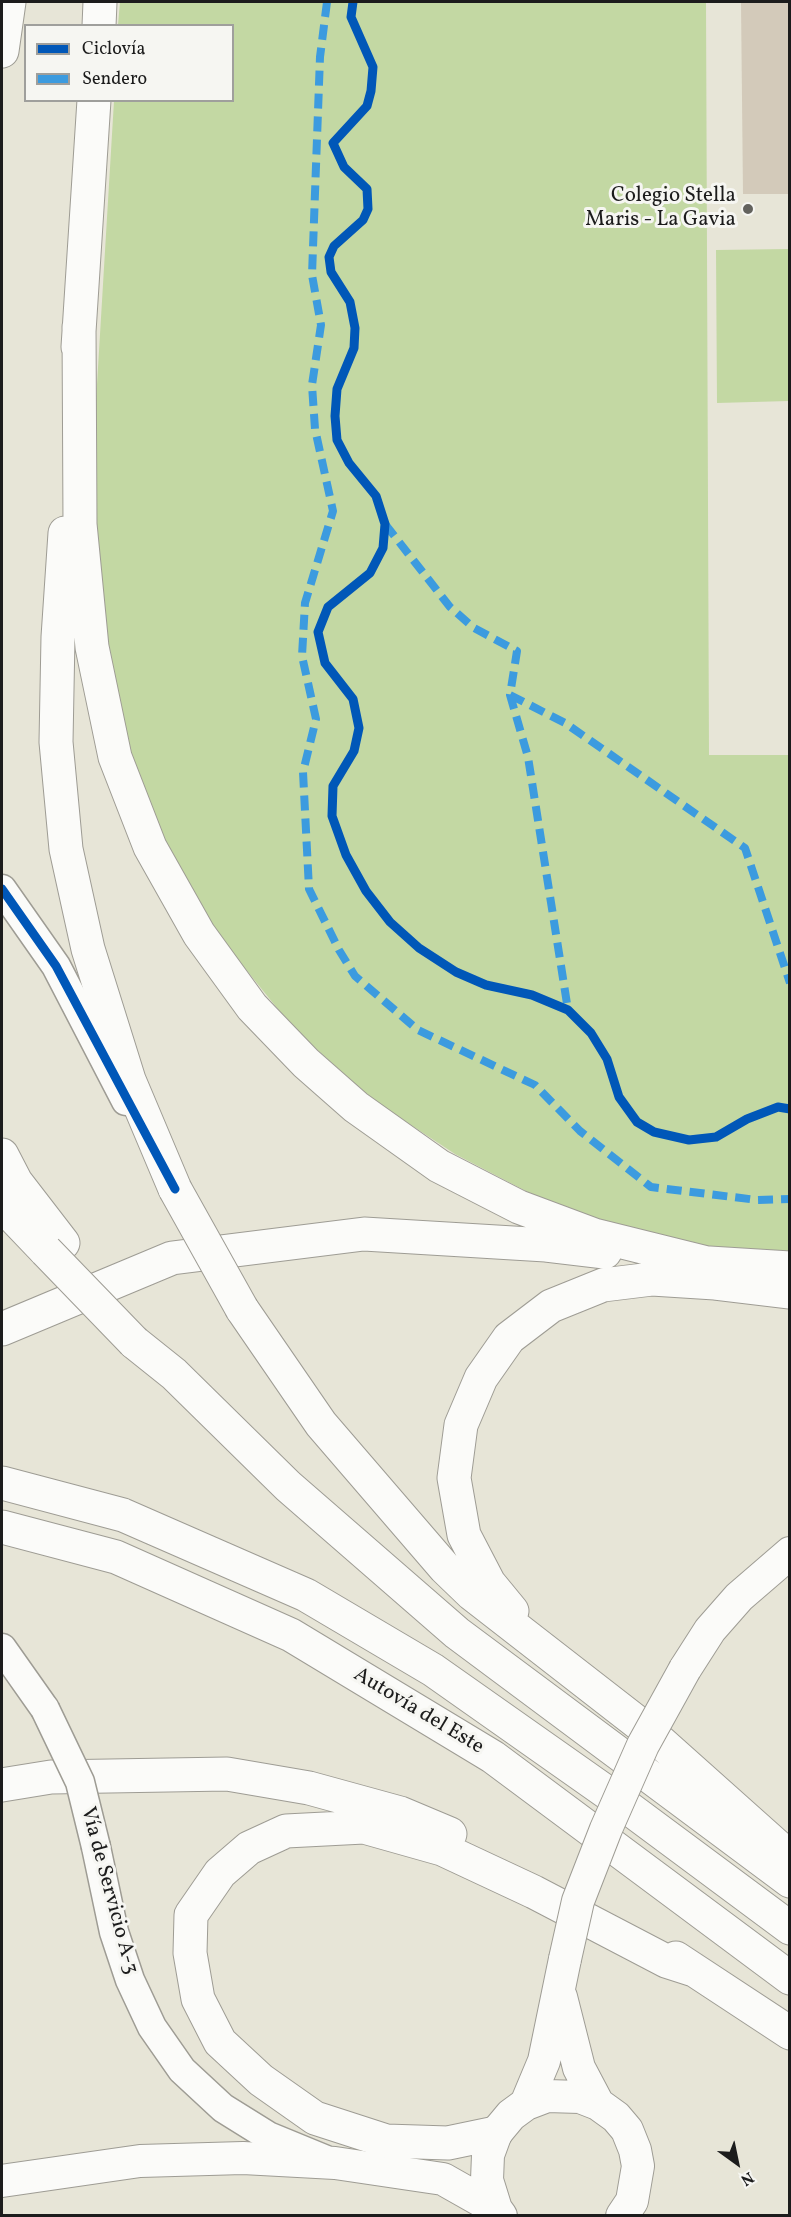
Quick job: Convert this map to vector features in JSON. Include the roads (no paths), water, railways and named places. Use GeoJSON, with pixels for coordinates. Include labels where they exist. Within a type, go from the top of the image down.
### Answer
{"type":"FeatureCollection","features":[{"type":"Feature","properties":{"kind":"highway"},"geometry":{"type":"LineString","coordinates":[[2,51],[9,2]]}},
{"type":"Feature","properties":{"kind":"highway"},"geometry":{"type":"LineString","coordinates":[[99,24],[100,2]]}},
{"type":"Feature","properties":{"kind":"highway"},"geometry":{"type":"LineString","coordinates":[[94,102],[58,637],[56,742],[66,849],[88,950],[129,1080],[175,1189],[242,1309],[321,1424],[445,1568],[472,1594],[647,1730],[789,1857]]}},
{"type":"Feature","properties":{"kind":"highway"},"geometry":{"type":"LineString","coordinates":[[79,327],[80,524],[92,647],[115,757],[150,847],[199,934],[252,1007],[306,1063],[356,1107],[439,1166],[519,1207],[594,1234],[715,1264]]}},
{"type":"Feature","properties":{"kind":"highway"},"geometry":{"type":"LineString","coordinates":[[2,1155],[55,1247]]}},
{"type":"Feature","properties":{"kind":"highway"},"geometry":{"type":"LineString","coordinates":[[2,1205],[55,1247],[174,1374],[288,1486],[457,1633],[789,1881]]}},
{"type":"Feature","properties":{"kind":"highway"},"geometry":{"type":"LineString","coordinates":[[2,1329],[172,1258],[364,1234],[546,1245],[715,1264],[789,1268]]}},
{"type":"Feature","properties":{"kind":"highway"},"geometry":{"type":"LineString","coordinates":[[541,1647],[489,1583],[464,1535],[454,1478],[461,1425],[481,1378],[509,1338],[526,1325],[551,1306],[603,1285],[652,1279],[715,1283],[789,1292]]}},
{"type":"Feature","properties":{"kind":"highway","name":"Autovía del Este"},"geometry":{"type":"LineString","coordinates":[[2,1483],[123,1515],[306,1595],[434,1670],[619,1801],[789,1928]]}},
{"type":"Feature","properties":{"kind":"highway","name":"Autovía del Este"},"geometry":{"type":"LineString","coordinates":[[2,1527],[116,1557],[291,1635],[493,1757],[789,1978]]}},
{"type":"Feature","properties":{"kind":"highway"},"geometry":{"type":"LineString","coordinates":[[2,1785],[51,1777],[227,1774],[309,1788],[389,1809],[532,1868],[789,2033]]}},
{"type":"Feature","properties":{"kind":"highway"},"geometry":{"type":"LineString","coordinates":[[496,2133],[448,2142],[397,2141],[345,2128],[315,2118],[261,2080],[220,2042],[198,1999],[190,1953],[191,1915],[220,1873],[249,1848],[286,1831],[364,1827],[442,1850],[534,1892],[666,1961],[694,1970]]}},
{"type":"Feature","properties":{"kind":"main road"},"geometry":{"type":"LineString","coordinates":[[2,889],[56,966],[175,1189]]}},
{"type":"Feature","properties":{"kind":"main road"},"geometry":{"type":"LineString","coordinates":[[526,2104],[544,2061],[578,1901],[606,1829],[643,1745],[710,1630],[771,1567],[789,1553]]}},
{"type":"Feature","properties":{"kind":"main road","name":"Vía de Servicio A-3"},"geometry":{"type":"LineString","coordinates":[[2,1648],[45,1709],[80,1782],[114,1932],[130,1980],[152,2027],[182,2070],[223,2108],[268,2136],[334,2163]]}},
{"type":"Feature","properties":{"kind":"main road"},"geometry":{"type":"LineString","coordinates":[[560,1990],[579,2068],[598,2104]]}},
{"type":"Feature","properties":{"kind":"main road"},"geometry":{"type":"LineString","coordinates":[[499,2212],[487,2180],[488,2155],[496,2133],[511,2115],[526,2104],[548,2096],[580,2097],[598,2104],[616,2117],[627,2130],[635,2150],[637,2183],[632,2201],[622,2216]]}},
{"type":"Feature","properties":{"kind":"main road"},"geometry":{"type":"LineString","coordinates":[[2,2181],[140,2160],[243,2158],[334,2163],[443,2179],[499,2212]]}},
{"type":"Feature","properties":{"kind":"place","name":"Colegio Stella Maris - La Gavia"},"geometry":{"type":"Point","coordinates":[748,209]}}]}
